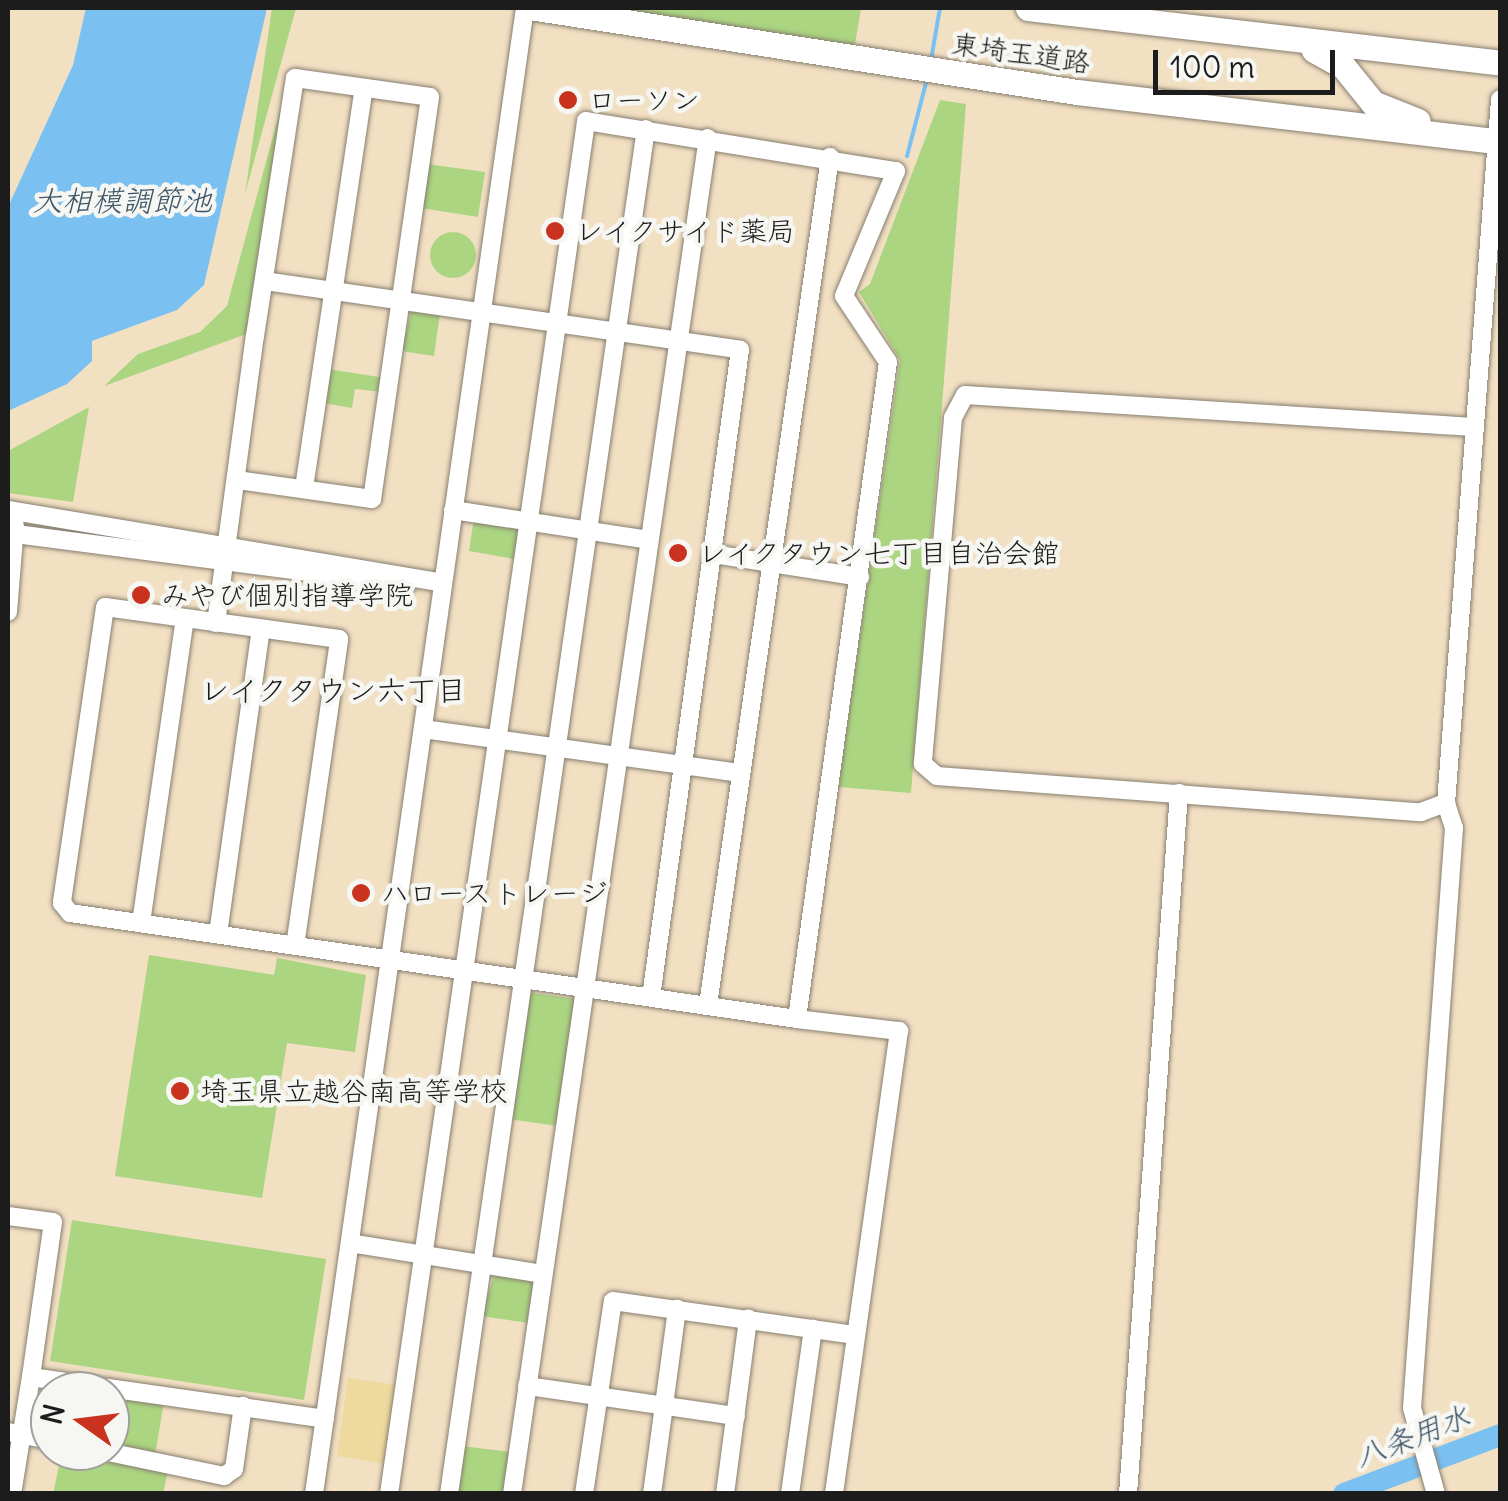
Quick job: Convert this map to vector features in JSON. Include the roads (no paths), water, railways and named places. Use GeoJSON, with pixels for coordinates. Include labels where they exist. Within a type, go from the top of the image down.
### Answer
{"type":"FeatureCollection","features":[{"type":"Feature","properties":{"kind":"highway","name":"東埼玉道路"},"geometry":{"type":"LineString","coordinates":[[536,8],[927,70],[1499,142]]}},
{"type":"Feature","properties":{"kind":"highway","name":"東埼玉道路"},"geometry":{"type":"LineString","coordinates":[[1028,8],[1285,42],[1500,64]]}},
{"type":"Feature","properties":{"kind":"highway"},"geometry":{"type":"LineString","coordinates":[[1285,42],[1343,66],[1387,112],[1464,126],[1499,142]]}},
{"type":"Feature","properties":{"kind":"street"},"geometry":{"type":"LineString","coordinates":[[314,1494],[525,8]]}},
{"type":"Feature","properties":{"kind":"street"},"geometry":{"type":"LineString","coordinates":[[216,623],[227,552],[236,480],[264,281],[294,78],[430,97],[372,499],[236,480]]}},
{"type":"Feature","properties":{"kind":"street"},"geometry":{"type":"LineString","coordinates":[[304,488],[364,88]]}},
{"type":"Feature","properties":{"kind":"street"},"geometry":{"type":"LineString","coordinates":[[1436,1494],[1423,1460],[1412,1408],[1454,828],[1446,803],[1500,99]]}},
{"type":"Feature","properties":{"kind":"street"},"geometry":{"type":"LineString","coordinates":[[388,1494],[586,121],[891,167],[897,179],[844,296],[888,362],[797,1019]]}},
{"type":"Feature","properties":{"kind":"street"},"geometry":{"type":"LineString","coordinates":[[449,1494],[646,130]]}},
{"type":"Feature","properties":{"kind":"street"},"geometry":{"type":"LineString","coordinates":[[512,1494],[708,138]]}},
{"type":"Feature","properties":{"kind":"street"},"geometry":{"type":"LineString","coordinates":[[708,1005],[830,158]]}},
{"type":"Feature","properties":{"kind":"street"},"geometry":{"type":"LineString","coordinates":[[264,281],[740,350],[651,997]]}},
{"type":"Feature","properties":{"kind":"street"},"geometry":{"type":"LineString","coordinates":[[1446,803],[1420,812],[937,776],[923,764],[959,398],[1474,427]]}},
{"type":"Feature","properties":{"kind":"street"},"geometry":{"type":"LineString","coordinates":[[453,510],[649,540]]}},
{"type":"Feature","properties":{"kind":"street"},"geometry":{"type":"LineString","coordinates":[[8,612],[13,534],[8,512],[227,552],[442,583]]}},
{"type":"Feature","properties":{"kind":"street"},"geometry":{"type":"LineString","coordinates":[[13,534],[227,552]]}},
{"type":"Feature","properties":{"kind":"street"},"geometry":{"type":"LineString","coordinates":[[713,554],[860,577]]}},
{"type":"Feature","properties":{"kind":"street"},"geometry":{"type":"LineString","coordinates":[[295,946],[339,639],[105,607],[62,903],[70,913],[464,971],[584,986],[797,1019],[899,1031],[834,1494]]}},
{"type":"Feature","properties":{"kind":"street"},"geometry":{"type":"LineString","coordinates":[[141,923],[185,620]]}},
{"type":"Feature","properties":{"kind":"street"},"geometry":{"type":"LineString","coordinates":[[218,934],[261,630]]}},
{"type":"Feature","properties":{"kind":"street"},"geometry":{"type":"LineString","coordinates":[[423,730],[741,773]]}},
{"type":"Feature","properties":{"kind":"street"},"geometry":{"type":"LineString","coordinates":[[1128,1494],[1179,793]]}},
{"type":"Feature","properties":{"kind":"street"},"geometry":{"type":"LineString","coordinates":[[8,1216],[53,1222],[31,1371]]}},
{"type":"Feature","properties":{"kind":"street"},"geometry":{"type":"LineString","coordinates":[[350,1243],[543,1274]]}},
{"type":"Feature","properties":{"kind":"street"},"geometry":{"type":"LineString","coordinates":[[584,1494],[613,1301],[856,1335]]}},
{"type":"Feature","properties":{"kind":"street"},"geometry":{"type":"LineString","coordinates":[[652,1494],[677,1309]]}},
{"type":"Feature","properties":{"kind":"street"},"geometry":{"type":"LineString","coordinates":[[724,1494],[748,1320]]}},
{"type":"Feature","properties":{"kind":"street"},"geometry":{"type":"LineString","coordinates":[[790,1494],[813,1329]]}},
{"type":"Feature","properties":{"kind":"street"},"geometry":{"type":"LineString","coordinates":[[12,1494],[15,1434],[30,1377]]}},
{"type":"Feature","properties":{"kind":"street"},"geometry":{"type":"LineString","coordinates":[[527,1386],[736,1416]]}},
{"type":"Feature","properties":{"kind":"street"},"geometry":{"type":"LineString","coordinates":[[130,1391],[325,1419]]}},
{"type":"Feature","properties":{"kind":"street"},"geometry":{"type":"LineString","coordinates":[[130,1457],[224,1476],[234,1469],[243,1406]]}},
{"type":"Feature","properties":{"kind":"water","name":"大相模調節池"},"geometry":{"type":"Polygon","coordinates":[[[86,8],[267,8],[204,285],[177,310],[92,341],[92,361],[67,384],[8,411],[8,207],[73,65],[86,8]]]}},
{"type":"Feature","properties":{"kind":"waterway"},"geometry":{"type":"LineString","coordinates":[[931,60],[940,8]]}},
{"type":"Feature","properties":{"kind":"waterway"},"geometry":{"type":"LineString","coordinates":[[907,156],[927,79]]}},
{"type":"Feature","properties":{"kind":"waterway","name":"八条用水"},"geometry":{"type":"LineString","coordinates":[[1344,1494],[1500,1435]]}},
{"type":"Feature","properties":{"kind":"place","name":"ローソン"},"geometry":{"type":"Point","coordinates":[568,100]}},
{"type":"Feature","properties":{"kind":"place","name":"レイクサイド薬局"},"geometry":{"type":"Point","coordinates":[555,231]}},
{"type":"Feature","properties":{"kind":"place","name":"レイクタウン七丁目自治会館"},"geometry":{"type":"Point","coordinates":[678,553]}},
{"type":"Feature","properties":{"kind":"place","name":"みやび個別指導学院"},"geometry":{"type":"Point","coordinates":[141,595]}},
{"type":"Feature","properties":{"kind":"place","name":"ハローストレージ"},"geometry":{"type":"Point","coordinates":[361,893]}},
{"type":"Feature","properties":{"kind":"place","name":"埼玉県立越谷南高等学校"},"geometry":{"type":"Point","coordinates":[180,1091]}},
{"type":"Feature","properties":{"kind":"district","name":"レイクタウン六丁目"},"geometry":{"type":"Point","coordinates":[333,690]}}]}
